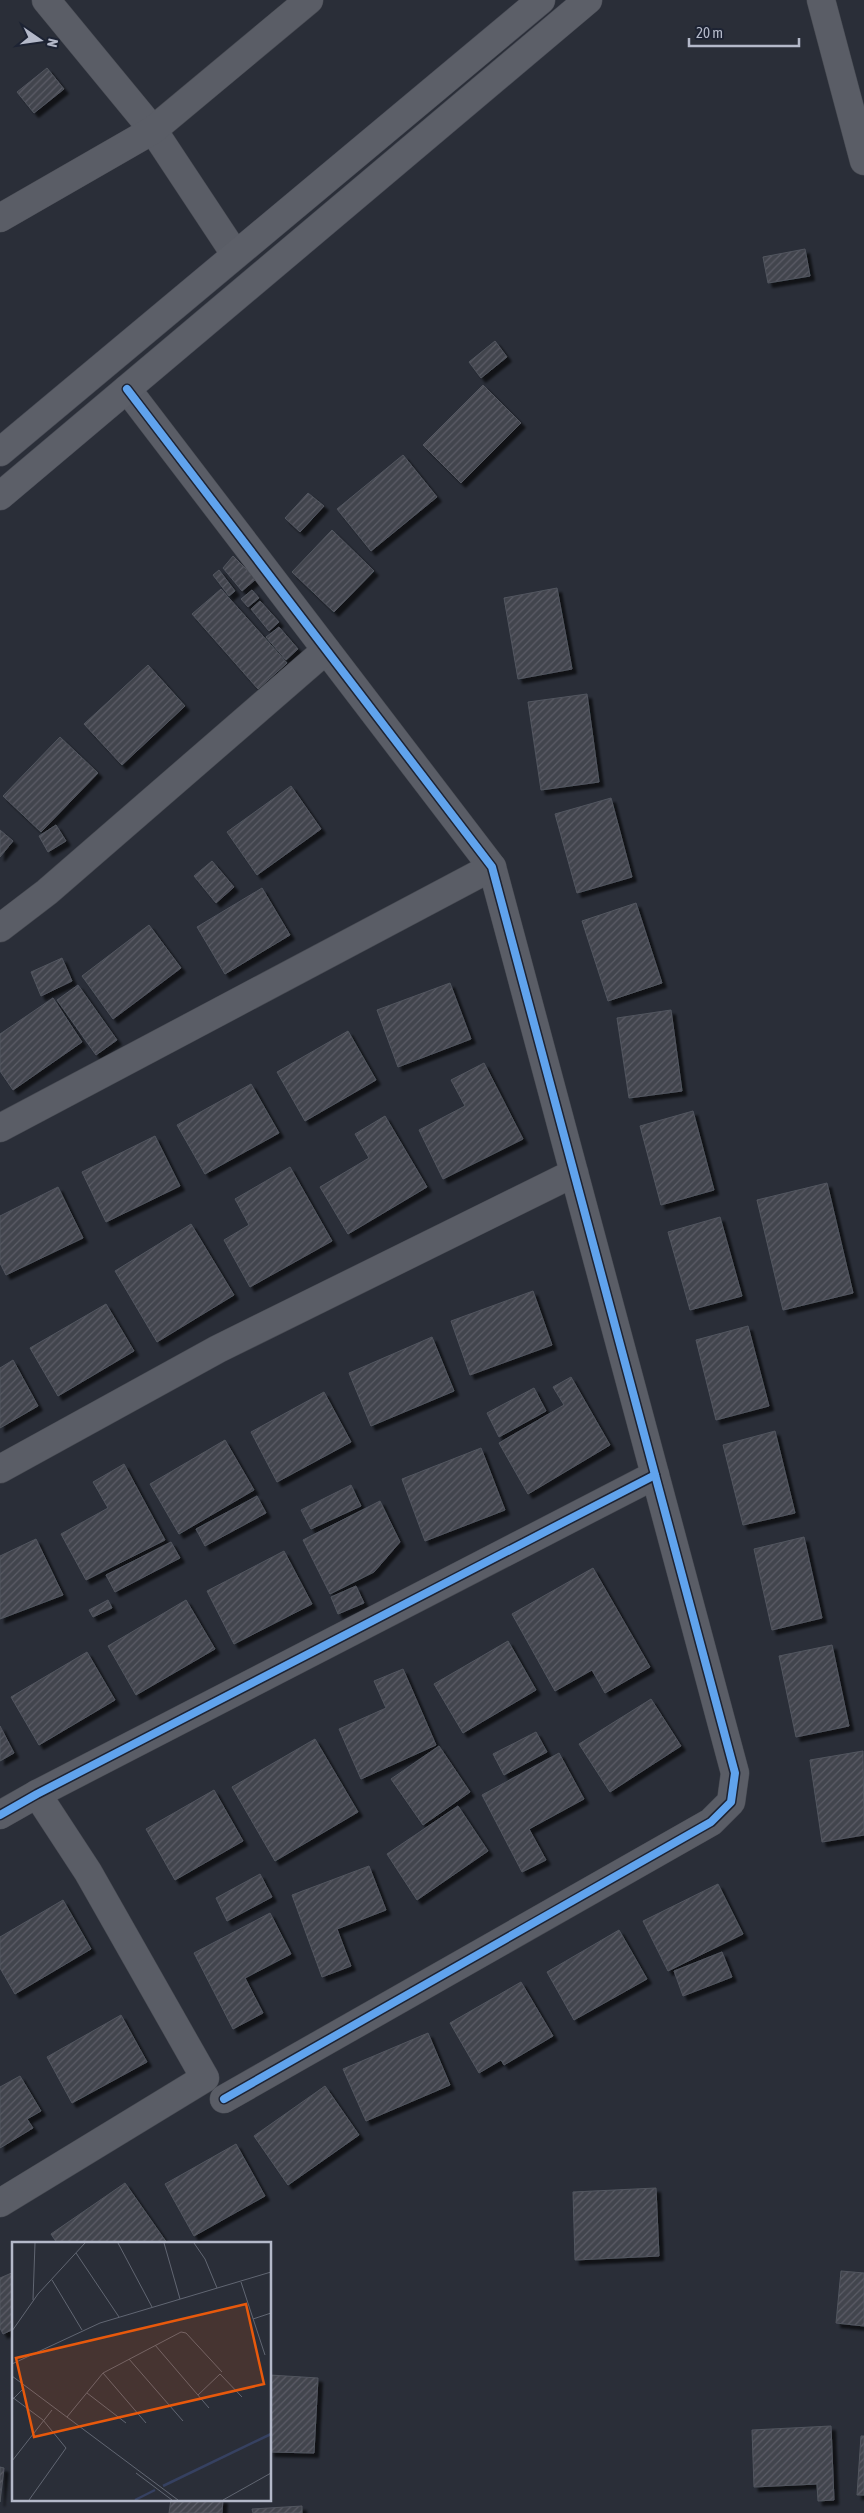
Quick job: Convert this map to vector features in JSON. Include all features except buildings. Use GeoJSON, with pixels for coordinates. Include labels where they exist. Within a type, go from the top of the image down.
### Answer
{"type":"FeatureCollection","features":[{"type":"Feature","properties":{"kind":"main road"},"geometry":{"type":"LineString","coordinates":[[0,496],[588,0]]}},
{"type":"Feature","properties":{"kind":"main road"},"geometry":{"type":"LineString","coordinates":[[0,452],[530,4]]}},
{"type":"Feature","properties":{"kind":"street"},"geometry":{"type":"LineString","coordinates":[[46,0],[153,130],[235,254]]}},
{"type":"Feature","properties":{"kind":"street"},"geometry":{"type":"LineString","coordinates":[[0,218],[153,130],[309,0]]}},
{"type":"Feature","properties":{"kind":"street"},"geometry":{"type":"LineString","coordinates":[[821,0],[864,162]]}},
{"type":"Feature","properties":{"kind":"street"},"geometry":{"type":"LineString","coordinates":[[127,389],[492,868],[735,1773],[731,1802],[711,1822],[224,2099]]}},
{"type":"Feature","properties":{"kind":"street"},"geometry":{"type":"LineString","coordinates":[[0,928],[47,892],[326,650]]}},
{"type":"Feature","properties":{"kind":"street"},"geometry":{"type":"LineString","coordinates":[[0,1128],[492,868]]}},
{"type":"Feature","properties":{"kind":"street"},"geometry":{"type":"LineString","coordinates":[[0,1469],[218,1348],[574,1173]]}},
{"type":"Feature","properties":{"kind":"street"},"geometry":{"type":"LineString","coordinates":[[0,1815],[37,1794],[655,1475]]}},
{"type":"Feature","properties":{"kind":"street"},"geometry":{"type":"LineString","coordinates":[[0,2203],[205,2078],[88,1872],[37,1794]]}},
{"type":"Feature","properties":{"kind":"cycle path"},"geometry":{"type":"LineString","coordinates":[[127,389],[492,867],[735,1773],[731,1802],[711,1822],[224,2099]]}},
{"type":"Feature","properties":{"kind":"cycle path"},"geometry":{"type":"LineString","coordinates":[[0,1815],[37,1794],[655,1475]]}}]}
